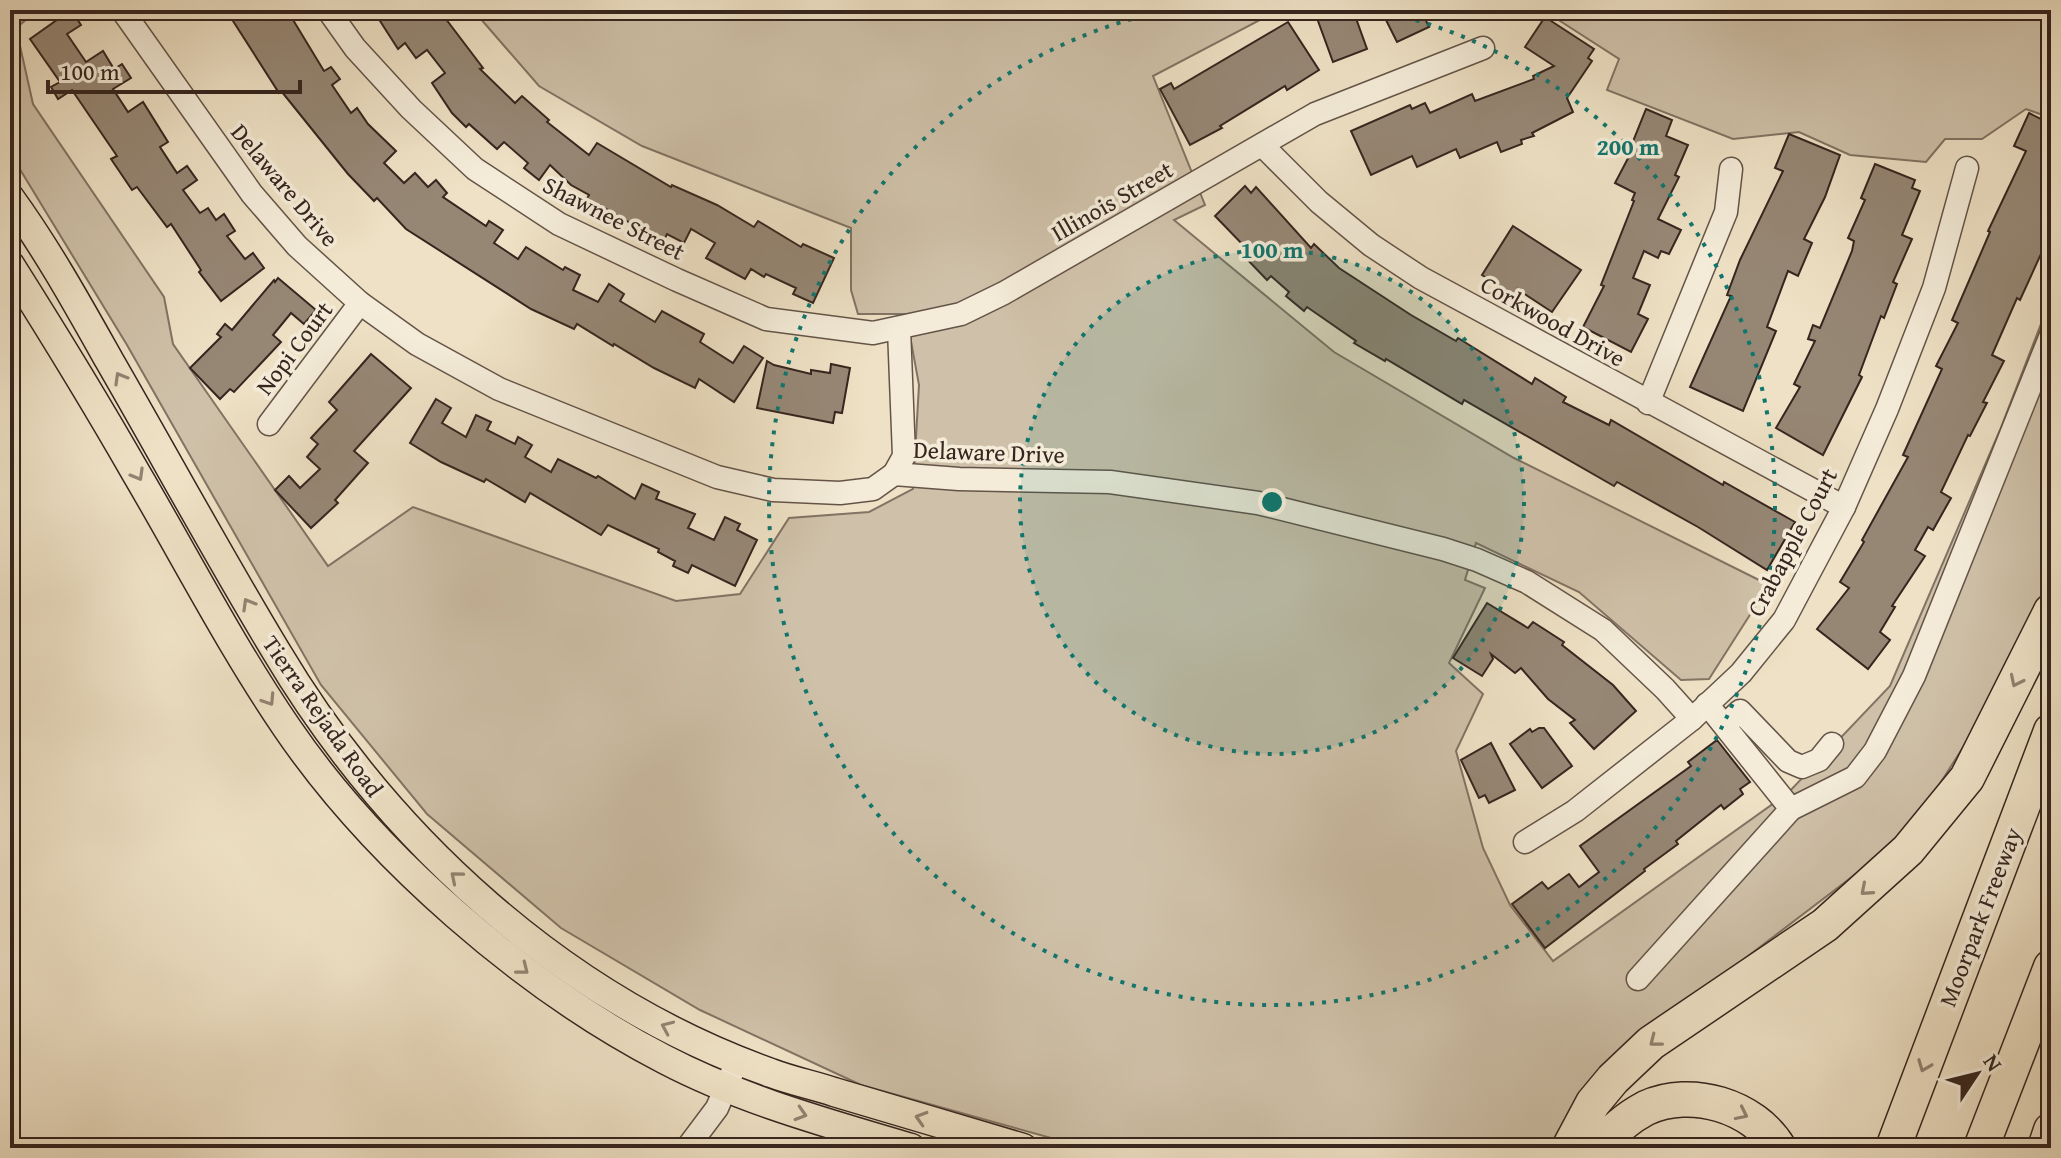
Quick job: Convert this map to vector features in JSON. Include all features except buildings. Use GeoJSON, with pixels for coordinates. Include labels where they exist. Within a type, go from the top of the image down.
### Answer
{"type":"FeatureCollection","features":[{"type":"Feature","properties":{"kind":"highway"},"geometry":{"type":"LineString","coordinates":[[1569,1148],[1593,1103],[1651,1043],[1825,925],[1908,850],[1967,778],[2051,611]]}},
{"type":"Feature","properties":{"kind":"highway","name":"Moorpark Freeway"},"geometry":{"type":"LineString","coordinates":[[1893,1148],[2051,731]]}},
{"type":"Feature","properties":{"kind":"highway"},"geometry":{"type":"LineString","coordinates":[[1981,1148],[2051,967]]}},
{"type":"Feature","properties":{"kind":"highway"},"geometry":{"type":"LineString","coordinates":[[1599,1148],[1615,1128],[1648,1107],[1681,1100],[1717,1102],[1753,1119],[1779,1148]]}},
{"type":"Feature","properties":{"kind":"highway"},"geometry":{"type":"LineString","coordinates":[[2045,1148],[2051,1130]]}},
{"type":"Feature","properties":{"kind":"main road","name":"Tierra Rejada Road"},"geometry":{"type":"LineString","coordinates":[[10,198],[64,280],[277,654],[344,755],[377,796],[441,864],[575,973],[653,1021],[771,1073],[1023,1148]]}},
{"type":"Feature","properties":{"kind":"main road","name":"Tierra Rejada Road"},"geometry":{"type":"LineString","coordinates":[[10,265],[129,460],[240,655],[288,730],[364,823],[442,901],[540,982],[662,1058],[782,1109],[911,1148]]}},
{"type":"Feature","properties":{"kind":"street","name":"Delaware Drive"},"geometry":{"type":"LineString","coordinates":[[122,10],[252,194],[297,246],[360,303],[417,344],[499,389],[717,477],[773,490],[840,493],[873,489],[894,474],[959,479],[1110,482],[1243,501],[1477,560],[1527,582],[1603,630],[1665,689],[1725,725],[1791,809]]}},
{"type":"Feature","properties":{"kind":"street","name":"Shawnee Street"},"geometry":{"type":"LineString","coordinates":[[328,10],[355,48],[411,109],[475,169],[559,224],[766,319],[873,333],[899,329]]}},
{"type":"Feature","properties":{"kind":"street","name":"Illinois Street"},"geometry":{"type":"LineString","coordinates":[[899,329],[961,314],[1004,293],[1315,114],[1483,48]]}},
{"type":"Feature","properties":{"kind":"street","name":"Corkwood Drive"},"geometry":{"type":"LineString","coordinates":[[1262,145],[1319,202],[1371,245],[1421,278],[1844,507]]}},
{"type":"Feature","properties":{"kind":"street","name":"Crabapple Court"},"geometry":{"type":"LineString","coordinates":[[1525,842],[1575,811],[1700,711],[1741,673],[1784,620],[1844,507],[1887,409],[1934,288],[1967,168]]}},
{"type":"Feature","properties":{"kind":"street"},"geometry":{"type":"LineString","coordinates":[[1648,403],[1726,212],[1731,169]]}},
{"type":"Feature","properties":{"kind":"street","name":"Nopi Court"},"geometry":{"type":"LineString","coordinates":[[269,424],[360,303]]}},
{"type":"Feature","properties":{"kind":"street"},"geometry":{"type":"LineString","coordinates":[[894,474],[904,456],[899,329]]}},
{"type":"Feature","properties":{"kind":"street"},"geometry":{"type":"LineString","coordinates":[[1638,979],[1791,809],[1855,777],[1875,751],[1914,676],[2051,335]]}},
{"type":"Feature","properties":{"kind":"street"},"geometry":{"type":"LineString","coordinates":[[1725,725],[1740,711],[1788,761],[1802,767],[1819,760],[1832,744]]}},
{"type":"Feature","properties":{"kind":"street"},"geometry":{"type":"LineString","coordinates":[[687,1148],[717,1108],[738,1059]]}},
{"type":"Feature","properties":{"kind":"shaded area"},"geometry":{"type":"Polygon","coordinates":[[[10,10],[38,10],[16,28],[33,104],[164,297],[173,344],[328,566],[413,507],[676,601],[740,594],[789,518],[869,512],[913,489],[919,385],[906,314],[858,314],[851,290],[851,228],[642,146],[539,86],[473,10],[1279,10],[1153,76],[1205,205],[1174,220],[1334,352],[1514,458],[1769,585],[1709,679],[1681,680],[1579,592],[1476,543],[1465,580],[1485,588],[1449,663],[1483,694],[1456,751],[1483,848],[1510,905],[1553,961],[1788,793],[1890,686],[2000,430],[2051,298],[2051,586],[1994,699],[1907,835],[1705,989],[1578,1099],[1552,1148],[1087,1148],[861,1085],[700,1010],[561,928],[427,814],[321,685],[127,345],[10,153],[10,10]]]}},
{"type":"Feature","properties":{"kind":"shaded area"},"geometry":{"type":"Polygon","coordinates":[[[1449,10],[1543,10],[1505,20],[1453,15],[1449,10]]]}},
{"type":"Feature","properties":{"kind":"shaded area"},"geometry":{"type":"Polygon","coordinates":[[[1543,10],[2051,10],[2051,118],[2026,109],[1982,139],[1945,139],[1926,162],[1850,155],[1799,132],[1733,139],[1607,90],[1619,59],[1543,10]]]}}]}
